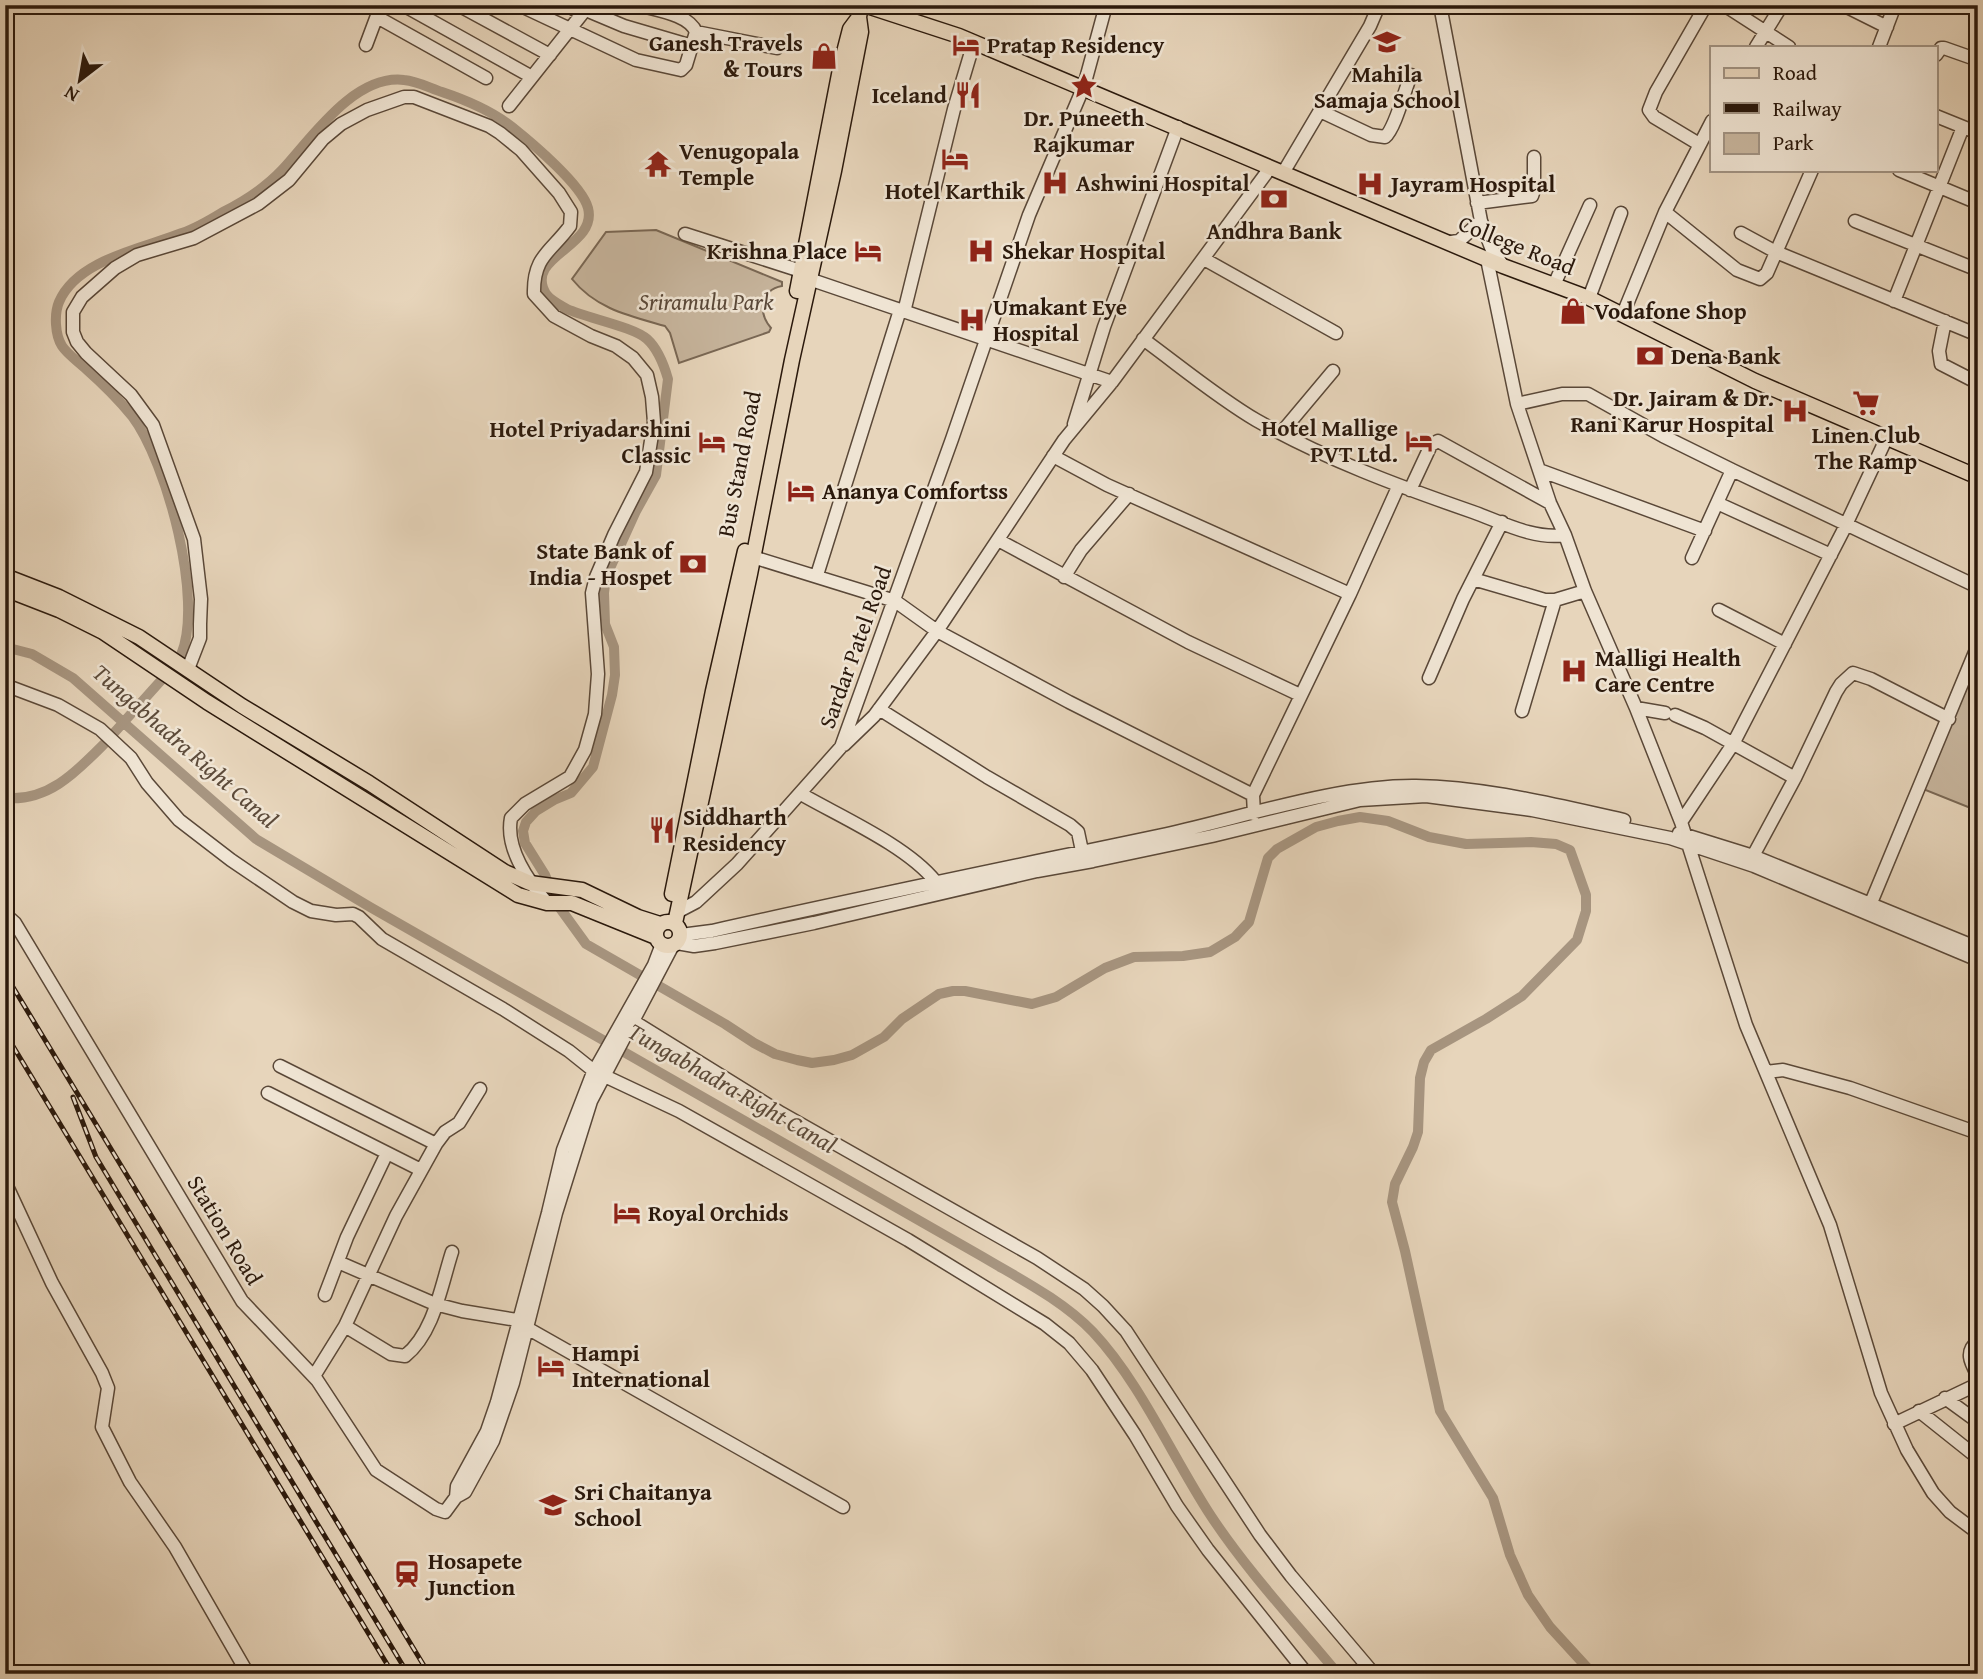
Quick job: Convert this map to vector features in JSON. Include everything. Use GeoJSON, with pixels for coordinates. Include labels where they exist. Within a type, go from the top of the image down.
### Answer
{"type":"FeatureCollection","features":[{"type":"Feature","properties":{"kind":"main road","name":"Bus Stand Road"},"geometry":{"type":"LineString","coordinates":[[670,932],[710,703],[749,556],[805,275],[841,64],[850,29],[861,9],[916,21]]}},
{"type":"Feature","properties":{"kind":"main road","name":"College Road"},"geometry":{"type":"LineString","coordinates":[[916,21],[1084,86],[1503,266],[1589,298],[1755,381],[1978,477]]}},
{"type":"Feature","properties":{"kind":"main road"},"geometry":{"type":"LineString","coordinates":[[5,576],[95,614],[139,637],[242,706],[369,783],[505,872],[670,932]]}},
{"type":"Feature","properties":{"kind":"main road"},"geometry":{"type":"LineString","coordinates":[[5,589],[60,610],[103,632],[207,702],[517,895],[549,903],[574,896]]}},
{"type":"Feature","properties":{"kind":"street"},"geometry":{"type":"LineString","coordinates":[[403,5],[532,77]]}},
{"type":"Feature","properties":{"kind":"street"},"geometry":{"type":"LineString","coordinates":[[458,5],[550,55]]}},
{"type":"Feature","properties":{"kind":"street"},"geometry":{"type":"LineString","coordinates":[[519,5],[636,60],[681,70],[686,65],[696,32],[690,22],[639,5]]}},
{"type":"Feature","properties":{"kind":"street"},"geometry":{"type":"LineString","coordinates":[[567,5],[624,26],[692,46]]}},
{"type":"Feature","properties":{"kind":"street","name":"Sardar Patel Road"},"geometry":{"type":"LineString","coordinates":[[670,932],[696,902],[737,864],[841,747],[895,601],[1029,215],[1084,86],[1106,5]]}},
{"type":"Feature","properties":{"kind":"street"},"geometry":{"type":"LineString","coordinates":[[841,747],[879,709],[937,631],[1072,429],[1112,382],[1203,260],[1277,171],[1320,111],[1370,26],[1379,5]]}},
{"type":"Feature","properties":{"kind":"street"},"geometry":{"type":"LineString","coordinates":[[1440,5],[1481,221],[1492,250],[1503,266]]}},
{"type":"Feature","properties":{"kind":"street"},"geometry":{"type":"LineString","coordinates":[[1699,144],[1654,117],[1649,110],[1656,92],[1706,5]]}},
{"type":"Feature","properties":{"kind":"street"},"geometry":{"type":"LineString","coordinates":[[1724,5],[1787,46]]}},
{"type":"Feature","properties":{"kind":"street"},"geometry":{"type":"LineString","coordinates":[[1757,46],[1782,5]]}},
{"type":"Feature","properties":{"kind":"street"},"geometry":{"type":"LineString","coordinates":[[1843,5],[1887,27]]}},
{"type":"Feature","properties":{"kind":"street"},"geometry":{"type":"LineString","coordinates":[[1879,46],[1895,5]]}},
{"type":"Feature","properties":{"kind":"street"},"geometry":{"type":"LineString","coordinates":[[509,106],[586,10]]}},
{"type":"Feature","properties":{"kind":"street"},"geometry":{"type":"LineString","coordinates":[[366,45],[379,11],[486,78]]}},
{"type":"Feature","properties":{"kind":"street"},"geometry":{"type":"LineString","coordinates":[[696,32],[778,47]]}},
{"type":"Feature","properties":{"kind":"street"},"geometry":{"type":"LineString","coordinates":[[817,575],[902,311],[974,42]]}},
{"type":"Feature","properties":{"kind":"street"},"geometry":{"type":"LineString","coordinates":[[1938,52],[1944,48],[1978,60]]}},
{"type":"Feature","properties":{"kind":"street"},"geometry":{"type":"LineString","coordinates":[[1320,111],[1371,135],[1385,137],[1393,128],[1411,75]]}},
{"type":"Feature","properties":{"kind":"street"},"geometry":{"type":"LineString","coordinates":[[188,669],[200,638],[201,599],[191,528],[153,425],[131,395],[77,342],[73,332],[73,312],[76,305],[96,283],[126,261],[194,238],[258,204],[289,180],[331,131],[367,110],[404,97],[414,97],[489,127],[521,150],[559,193],[571,212],[570,226],[550,246],[536,270],[534,294],[554,316],[616,346],[633,358],[646,375],[652,397],[654,422],[646,472],[614,535],[592,593],[598,674],[595,714],[585,750],[570,777],[525,804],[511,818],[511,839],[534,883],[549,903]]}},
{"type":"Feature","properties":{"kind":"street"},"geometry":{"type":"LineString","coordinates":[[1938,117],[1978,133]]}},
{"type":"Feature","properties":{"kind":"street"},"geometry":{"type":"LineString","coordinates":[[1623,314],[1665,212],[1710,125]]}},
{"type":"Feature","properties":{"kind":"street"},"geometry":{"type":"LineString","coordinates":[[1072,429],[1104,327],[1178,127]]}},
{"type":"Feature","properties":{"kind":"street"},"geometry":{"type":"LineString","coordinates":[[1894,301],[1963,127]]}},
{"type":"Feature","properties":{"kind":"street"},"geometry":{"type":"LineString","coordinates":[[1477,203],[1532,196],[1534,157]]}},
{"type":"Feature","properties":{"kind":"street"},"geometry":{"type":"LineString","coordinates":[[1665,212],[1728,264],[1746,275],[1764,278],[1811,172]]}},
{"type":"Feature","properties":{"kind":"street"},"geometry":{"type":"LineString","coordinates":[[1904,172],[1978,204]]}},
{"type":"Feature","properties":{"kind":"street"},"geometry":{"type":"LineString","coordinates":[[1554,285],[1590,205]]}},
{"type":"Feature","properties":{"kind":"street"},"geometry":{"type":"LineString","coordinates":[[1589,298],[1620,213]]}},
{"type":"Feature","properties":{"kind":"street"},"geometry":{"type":"LineString","coordinates":[[1450,243],[1459,241],[1481,221]]}},
{"type":"Feature","properties":{"kind":"street"},"geometry":{"type":"LineString","coordinates":[[1855,222],[1978,270]]}},
{"type":"Feature","properties":{"kind":"street"},"geometry":{"type":"LineString","coordinates":[[1741,233],[1776,252],[1978,335]]}},
{"type":"Feature","properties":{"kind":"street"},"geometry":{"type":"LineString","coordinates":[[685,234],[1112,382]]}},
{"type":"Feature","properties":{"kind":"street"},"geometry":{"type":"LineString","coordinates":[[1487,259],[1517,404],[1550,503],[1636,708],[1684,833],[1746,1025],[1830,1225],[1869,1358],[1894,1424],[1933,1493],[1950,1512],[1978,1533]]}},
{"type":"Feature","properties":{"kind":"street"},"geometry":{"type":"LineString","coordinates":[[1203,260],[1336,333]]}},
{"type":"Feature","properties":{"kind":"street"},"geometry":{"type":"LineString","coordinates":[[1945,321],[1939,351],[1941,364],[1978,383]]}},
{"type":"Feature","properties":{"kind":"street"},"geometry":{"type":"LineString","coordinates":[[1143,340],[1254,418],[1352,468],[1404,489],[1502,522],[1550,537],[1565,535]]}},
{"type":"Feature","properties":{"kind":"street"},"geometry":{"type":"LineString","coordinates":[[1281,433],[1333,371]]}},
{"type":"Feature","properties":{"kind":"street"},"geometry":{"type":"LineString","coordinates":[[1517,404],[1562,394],[1588,394],[1663,436],[1978,587]]}},
{"type":"Feature","properties":{"kind":"street"},"geometry":{"type":"LineString","coordinates":[[670,932],[694,946],[715,943],[1037,871],[1161,847],[1360,800],[1426,796],[1477,801],[1670,838],[1684,833],[1847,524],[1887,437]]}},
{"type":"Feature","properties":{"kind":"street"},"geometry":{"type":"LineString","coordinates":[[1254,814],[1253,795],[1300,695],[1404,489],[1431,445],[1438,441],[1550,503]]}},
{"type":"Feature","properties":{"kind":"street"},"geometry":{"type":"LineString","coordinates":[[1053,456],[1129,494],[1350,594]]}},
{"type":"Feature","properties":{"kind":"street"},"geometry":{"type":"LineString","coordinates":[[1539,470],[1705,531]]}},
{"type":"Feature","properties":{"kind":"street"},"geometry":{"type":"LineString","coordinates":[[1692,558],[1732,470]]}},
{"type":"Feature","properties":{"kind":"street"},"geometry":{"type":"LineString","coordinates":[[1065,577],[1081,550],[1129,494]]}},
{"type":"Feature","properties":{"kind":"street"},"geometry":{"type":"LineString","coordinates":[[1717,503],[1831,555]]}},
{"type":"Feature","properties":{"kind":"street"},"geometry":{"type":"LineString","coordinates":[[1429,678],[1473,579],[1502,522]]}},
{"type":"Feature","properties":{"kind":"street"},"geometry":{"type":"LineString","coordinates":[[998,540],[1188,642],[1300,695]]}},
{"type":"Feature","properties":{"kind":"street"},"geometry":{"type":"LineString","coordinates":[[749,556],[895,601],[937,631],[1069,702],[1253,795]]}},
{"type":"Feature","properties":{"kind":"street"},"geometry":{"type":"LineString","coordinates":[[1473,579],[1539,599],[1555,600],[1585,591]]}},
{"type":"Feature","properties":{"kind":"street"},"geometry":{"type":"LineString","coordinates":[[1522,711],[1555,600]]}},
{"type":"Feature","properties":{"kind":"street"},"geometry":{"type":"LineString","coordinates":[[1718,610],[1785,644]]}},
{"type":"Feature","properties":{"kind":"street"},"geometry":{"type":"LineString","coordinates":[[1868,909],[1978,645]]}},
{"type":"Feature","properties":{"kind":"street"},"geometry":{"type":"LineString","coordinates":[[1754,856],[1841,684],[1853,673],[1949,719]]}},
{"type":"Feature","properties":{"kind":"street"},"geometry":{"type":"LineString","coordinates":[[5,685],[58,705],[100,729],[131,758],[147,783],[179,820],[262,882],[311,911],[336,915],[353,914],[359,917],[382,939],[503,1009],[569,1051],[908,1240],[1058,1334],[1092,1370],[1177,1506],[1208,1550],[1307,1674]]}},
{"type":"Feature","properties":{"kind":"street"},"geometry":{"type":"LineString","coordinates":[[1636,708],[1670,714],[1795,778]]}},
{"type":"Feature","properties":{"kind":"street"},"geometry":{"type":"LineString","coordinates":[[879,709],[1070,825],[1078,832],[1082,850]]}},
{"type":"Feature","properties":{"kind":"street"},"geometry":{"type":"LineString","coordinates":[[670,932],[712,931],[1339,794],[1413,786],[1462,788],[1528,799],[1684,833],[1754,856],[1978,960]]}},
{"type":"Feature","properties":{"kind":"street"},"geometry":{"type":"LineString","coordinates":[[801,794],[922,865],[935,881]]}},
{"type":"Feature","properties":{"kind":"street"},"geometry":{"type":"LineString","coordinates":[[1684,833],[1754,866],[1978,948]]}},
{"type":"Feature","properties":{"kind":"street","name":"Station Road"},"geometry":{"type":"LineString","coordinates":[[5,914],[15,923],[242,1301],[314,1377],[376,1470],[441,1511],[448,1510],[456,1497],[457,1486],[487,1431],[524,1323],[562,1150],[601,1070]]}},
{"type":"Feature","properties":{"kind":"street"},"geometry":{"type":"LineString","coordinates":[[601,1070],[658,967],[670,932]]}},
{"type":"Feature","properties":{"kind":"street"},"geometry":{"type":"LineString","coordinates":[[627,1025],[1045,1263],[1103,1306],[1141,1352],[1260,1535],[1374,1674]]}},
{"type":"Feature","properties":{"kind":"street"},"geometry":{"type":"LineString","coordinates":[[280,1066],[436,1143]]}},
{"type":"Feature","properties":{"kind":"street"},"geometry":{"type":"LineString","coordinates":[[1766,1072],[1783,1070],[1850,1088],[1978,1133]]}},
{"type":"Feature","properties":{"kind":"street"},"geometry":{"type":"LineString","coordinates":[[314,1377],[345,1326],[367,1276],[436,1143],[445,1132],[459,1123],[480,1089]]}},
{"type":"Feature","properties":{"kind":"street"},"geometry":{"type":"LineString","coordinates":[[268,1093],[421,1170]]}},
{"type":"Feature","properties":{"kind":"street"},"geometry":{"type":"LineString","coordinates":[[326,1295],[352,1225],[387,1153]]}},
{"type":"Feature","properties":{"kind":"street"},"geometry":{"type":"LineString","coordinates":[[5,1182],[52,1283],[108,1388],[102,1427],[130,1482],[175,1547],[248,1674]]}},
{"type":"Feature","properties":{"kind":"street"},"geometry":{"type":"LineString","coordinates":[[345,1326],[391,1353],[405,1356],[420,1341],[452,1252]]}},
{"type":"Feature","properties":{"kind":"street"},"geometry":{"type":"LineString","coordinates":[[338,1262],[435,1304],[524,1323],[843,1507]]}},
{"type":"Feature","properties":{"kind":"street"},"geometry":{"type":"LineString","coordinates":[[1978,1341],[1970,1349],[1969,1355],[1978,1377]]}},
{"type":"Feature","properties":{"kind":"street"},"geometry":{"type":"LineString","coordinates":[[1894,1424],[1978,1384]]}},
{"type":"Feature","properties":{"kind":"street"},"geometry":{"type":"LineString","coordinates":[[1945,1398],[1978,1422]]}},
{"type":"Feature","properties":{"kind":"street"},"geometry":{"type":"LineString","coordinates":[[1919,1411],[1978,1458]]}},
{"type":"Feature","properties":{"kind":"green space","name":"Sriramulu Park"},"geometry":{"type":"Polygon","coordinates":[[[656,230],[782,282],[782,286],[769,292],[763,303],[764,316],[771,328],[769,332],[679,363],[670,333],[665,326],[614,310],[592,298],[572,279],[606,232],[656,230]]]}},
{"type":"Feature","properties":{"kind":"green space"},"geometry":{"type":"Polygon","coordinates":[[[1978,657],[1978,811],[1923,789],[1978,657]]]}},
{"type":"Feature","properties":{"kind":"waterway"},"geometry":{"type":"LineString","coordinates":[[181,655],[187,631],[185,568],[178,532],[158,465],[132,416],[62,346],[56,324],[59,302],[68,287],[96,265],[193,229],[254,194],[275,177],[320,126],[351,98],[368,87],[386,81],[404,80],[419,83],[478,106],[496,116],[567,176],[584,199],[588,208],[588,221],[582,233],[544,270],[542,281],[546,294],[567,309],[632,331],[647,339],[660,358],[668,379],[656,475],[636,511],[606,577],[605,624],[614,647],[615,675],[593,767],[571,793],[536,811],[526,822],[523,831],[525,843],[545,875],[557,904],[586,944],[754,1043],[775,1054],[812,1063],[852,1055],[884,1037],[902,1019],[939,994],[965,991],[1032,1004],[1056,997],[1105,968],[1134,957],[1183,956],[1210,952],[1235,937],[1249,922],[1268,858],[1277,849],[1316,827],[1360,817],[1388,821],[1429,837],[1466,844],[1531,842],[1556,844],[1570,850],[1586,895],[1586,911],[1577,940],[1522,996],[1431,1050],[1424,1062],[1420,1078],[1418,1132],[1395,1184],[1392,1202],[1440,1411],[1493,1498],[1510,1555],[1528,1595],[1550,1627],[1593,1674]]}},
{"type":"Feature","properties":{"kind":"waterway","name":"Tungabhadra Right Canal"},"geometry":{"type":"LineString","coordinates":[[5,647],[32,654],[73,678],[256,839],[370,907],[983,1257],[1040,1291],[1081,1320],[1126,1374],[1225,1537],[1338,1674]]}},
{"type":"Feature","properties":{"kind":"waterway"},"geometry":{"type":"LineString","coordinates":[[113,734],[165,676]]}},
{"type":"Feature","properties":{"kind":"waterway"},"geometry":{"type":"LineString","coordinates":[[5,798],[21,798],[50,789],[75,772],[108,740]]}},
{"type":"Feature","properties":{"kind":"railway"},"geometry":{"type":"LineString","coordinates":[[5,974],[429,1674]]}},
{"type":"Feature","properties":{"kind":"railway"},"geometry":{"type":"LineString","coordinates":[[5,1033],[393,1674]]}},
{"type":"Feature","properties":{"kind":"railway"},"geometry":{"type":"LineString","coordinates":[[73,1097],[96,1157],[408,1674]]}},
{"type":"Feature","properties":{"kind":"railway"},"geometry":{"type":"LineString","coordinates":[[1966,1674],[1978,1657]]}},
{"type":"Feature","properties":{"kind":"place","name":"Mahila Samaja School"},"geometry":{"type":"Point","coordinates":[1387,42]}},
{"type":"Feature","properties":{"kind":"place","name":"Pratap Residency"},"geometry":{"type":"Point","coordinates":[966,45]}},
{"type":"Feature","properties":{"kind":"place","name":"Ganesh Travels & Tours"},"geometry":{"type":"Point","coordinates":[824,56]}},
{"type":"Feature","properties":{"kind":"place","name":"Dr. Puneeth Rajkumar"},"geometry":{"type":"Point","coordinates":[1084,86]}},
{"type":"Feature","properties":{"kind":"place","name":"Iceland"},"geometry":{"type":"Point","coordinates":[968,95]}},
{"type":"Feature","properties":{"kind":"place","name":"Hotel Karthik"},"geometry":{"type":"Point","coordinates":[955,159]}},
{"type":"Feature","properties":{"kind":"place","name":"Venugopala Temple"},"geometry":{"type":"Point","coordinates":[658,164]}},
{"type":"Feature","properties":{"kind":"place","name":"Ashwini Hospital"},"geometry":{"type":"Point","coordinates":[1055,183]}},
{"type":"Feature","properties":{"kind":"place","name":"Jayram Hospital"},"geometry":{"type":"Point","coordinates":[1370,184]}},
{"type":"Feature","properties":{"kind":"place","name":"Andhra Bank"},"geometry":{"type":"Point","coordinates":[1274,199]}},
{"type":"Feature","properties":{"kind":"place","name":"Krishna Place"},"geometry":{"type":"Point","coordinates":[868,251]}},
{"type":"Feature","properties":{"kind":"place","name":"Shekar Hospital"},"geometry":{"type":"Point","coordinates":[981,251]}},
{"type":"Feature","properties":{"kind":"place","name":"Vodafone Shop"},"geometry":{"type":"Point","coordinates":[1573,311]}},
{"type":"Feature","properties":{"kind":"place","name":"Umakant Eye Hospital"},"geometry":{"type":"Point","coordinates":[972,320]}},
{"type":"Feature","properties":{"kind":"place","name":"Dena Bank"},"geometry":{"type":"Point","coordinates":[1650,356]}},
{"type":"Feature","properties":{"kind":"place","name":"Linen Club The Ramp"},"geometry":{"type":"Point","coordinates":[1866,403]}},
{"type":"Feature","properties":{"kind":"place","name":"Dr. Jairam & Dr. Rani Karur Hospital"},"geometry":{"type":"Point","coordinates":[1795,411]}},
{"type":"Feature","properties":{"kind":"place","name":"Hotel Mallige PVT Ltd."},"geometry":{"type":"Point","coordinates":[1419,441]}},
{"type":"Feature","properties":{"kind":"place","name":"Hotel Priyadarshini Classic"},"geometry":{"type":"Point","coordinates":[712,442]}},
{"type":"Feature","properties":{"kind":"place","name":"Ananya Comfortss"},"geometry":{"type":"Point","coordinates":[801,491]}},
{"type":"Feature","properties":{"kind":"place","name":"State Bank of India - Hospet"},"geometry":{"type":"Point","coordinates":[693,564]}},
{"type":"Feature","properties":{"kind":"place","name":"Malligi Health Care Centre"},"geometry":{"type":"Point","coordinates":[1574,671]}},
{"type":"Feature","properties":{"kind":"place","name":"Siddharth Residency"},"geometry":{"type":"Point","coordinates":[662,830]}},
{"type":"Feature","properties":{"kind":"place","name":"Royal Orchids"},"geometry":{"type":"Point","coordinates":[627,1213]}},
{"type":"Feature","properties":{"kind":"place","name":"Hampi International"},"geometry":{"type":"Point","coordinates":[551,1366]}},
{"type":"Feature","properties":{"kind":"place","name":"Sri Chaitanya School"},"geometry":{"type":"Point","coordinates":[553,1505]}},
{"type":"Feature","properties":{"kind":"place","name":"Hosapete Junction"},"geometry":{"type":"Point","coordinates":[407,1574]}}]}
